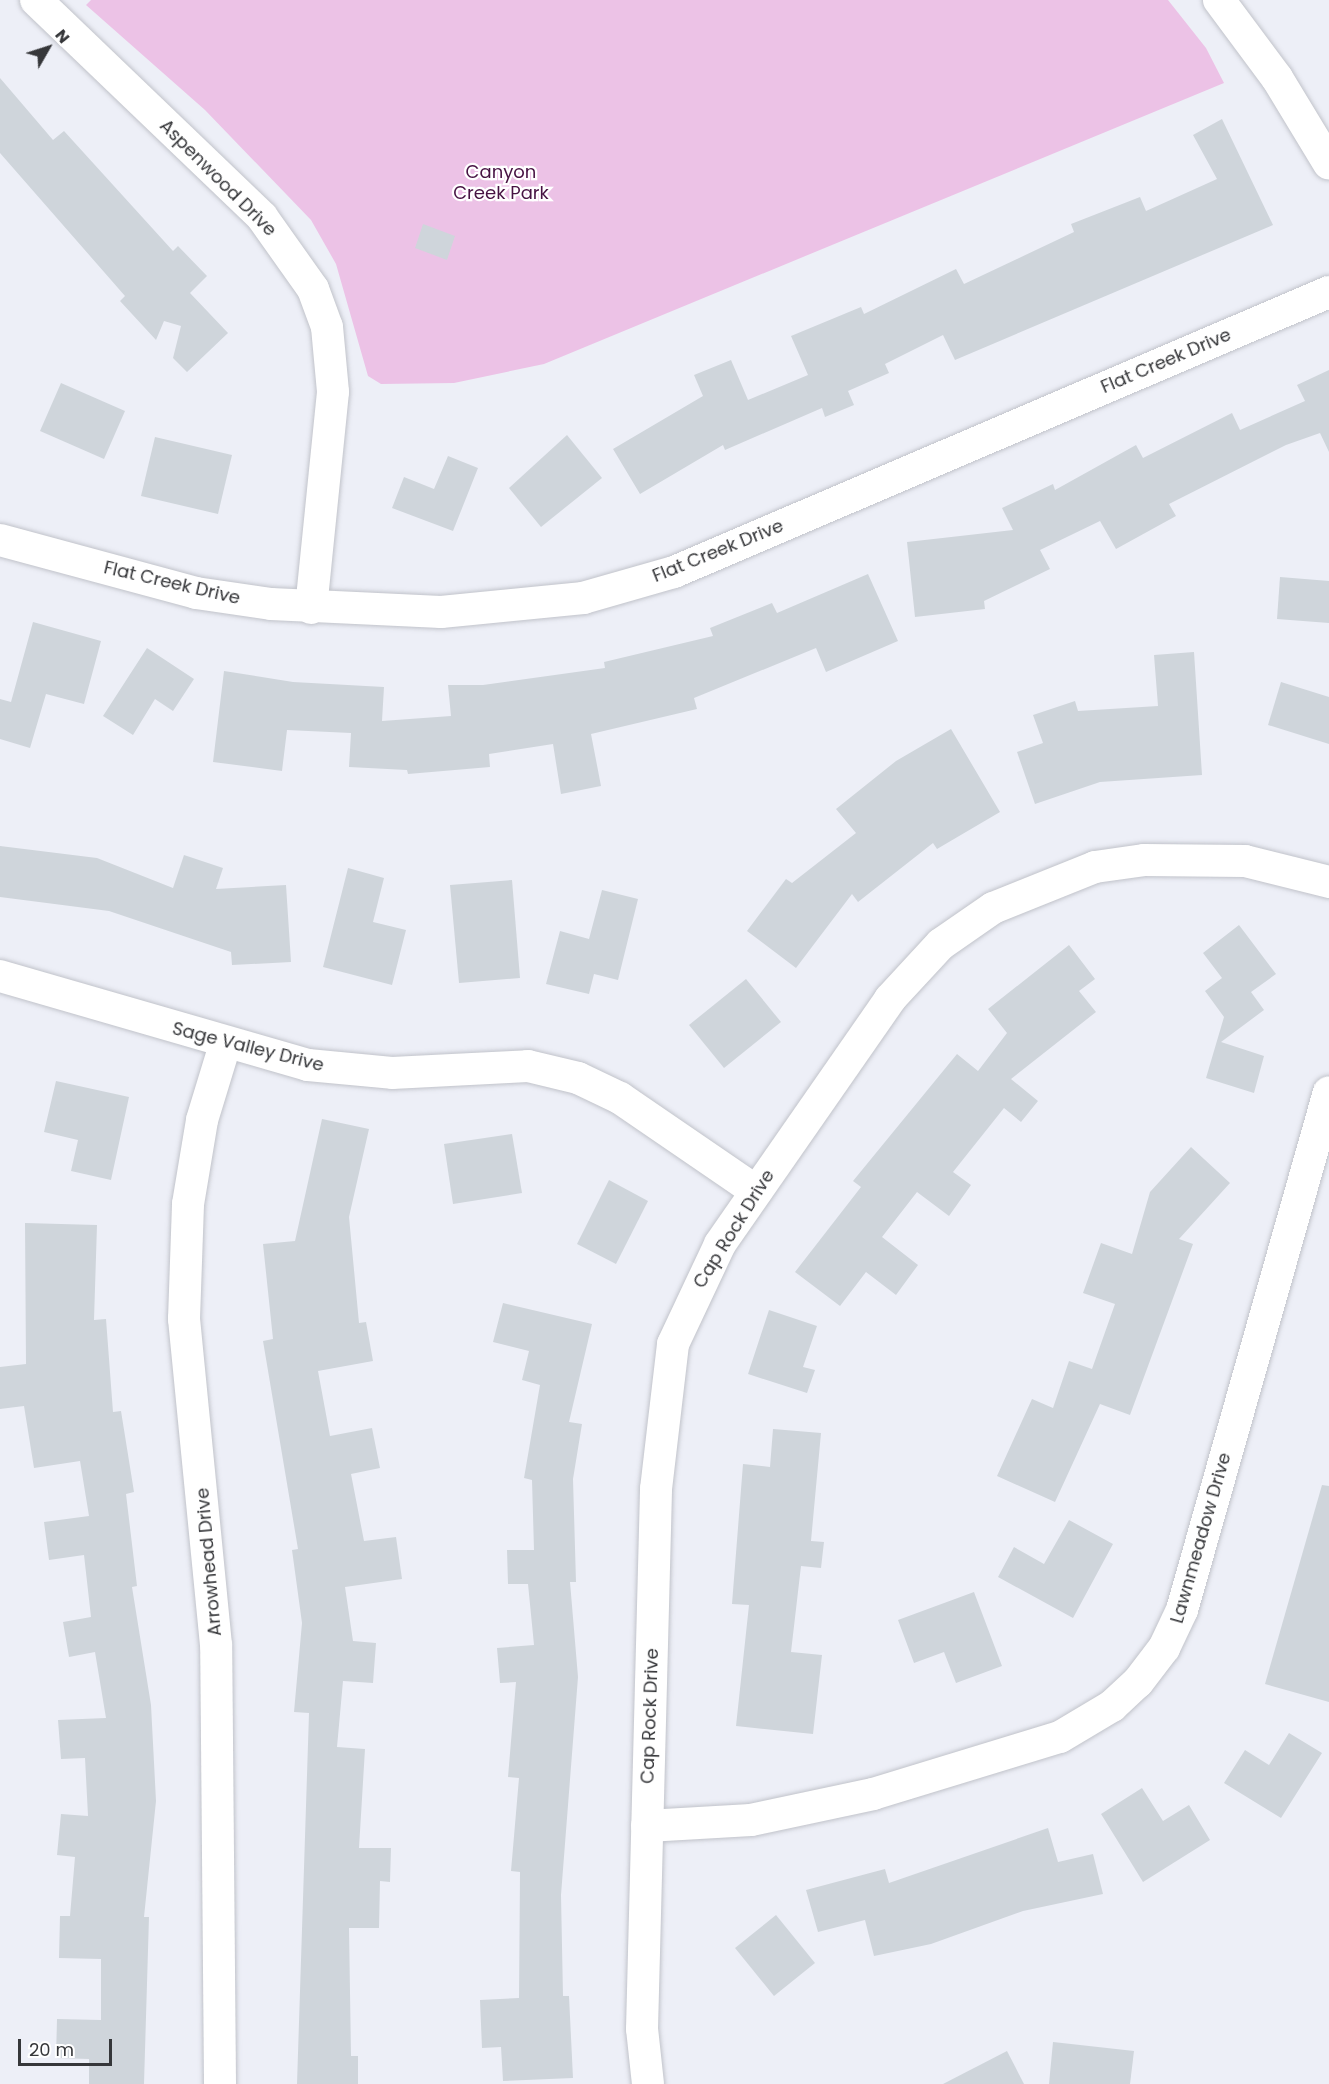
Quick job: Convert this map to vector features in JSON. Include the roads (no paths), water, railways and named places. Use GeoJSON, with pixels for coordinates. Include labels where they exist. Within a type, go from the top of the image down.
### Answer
{"type":"FeatureCollection","features":[{"type":"Feature","properties":{"kind":"street","name":"Aspenwood Drive"},"geometry":{"type":"LineString","coordinates":[[36,0],[262,217],[313,289],[327,327],[333,392],[311,608]]}},
{"type":"Feature","properties":{"kind":"street"},"geometry":{"type":"LineString","coordinates":[[1219,0],[1277,78],[1329,164]]}},
{"type":"Feature","properties":{"kind":"street","name":"Flat Creek Drive"},"geometry":{"type":"LineString","coordinates":[[0,540],[196,593],[311,608],[441,612],[559,600],[675,572],[1329,292]]}},
{"type":"Feature","properties":{"kind":"street","name":"Cap Rock Drive"},"geometry":{"type":"LineString","coordinates":[[648,2084],[642,2029],[656,1489],[666,1388],[688,1303],[756,1191],[890,999],[941,944],[993,908],[1095,867],[1144,860],[1245,861],[1329,882]]}},
{"type":"Feature","properties":{"kind":"street","name":"Sage Valley Drive"},"geometry":{"type":"LineString","coordinates":[[0,976],[225,1045],[308,1065],[392,1073],[528,1066],[578,1078],[620,1098],[756,1191]]}},
{"type":"Feature","properties":{"kind":"street","name":"Arrowhead Drive"},"geometry":{"type":"LineString","coordinates":[[220,2084],[216,1645],[184,1319],[188,1204],[202,1120],[225,1045]]}},
{"type":"Feature","properties":{"kind":"street","name":"Lawnmeadow Drive"},"geometry":{"type":"LineString","coordinates":[[647,1826],[751,1820],[873,1794],[1060,1737],[1112,1706],[1138,1682],[1164,1648],[1182,1610],[1329,1092]]}},
{"type":"Feature","properties":{"kind":"park label","name":"Canyon Creek Park"},"geometry":{"type":"Point","coordinates":[501,183]}}]}
